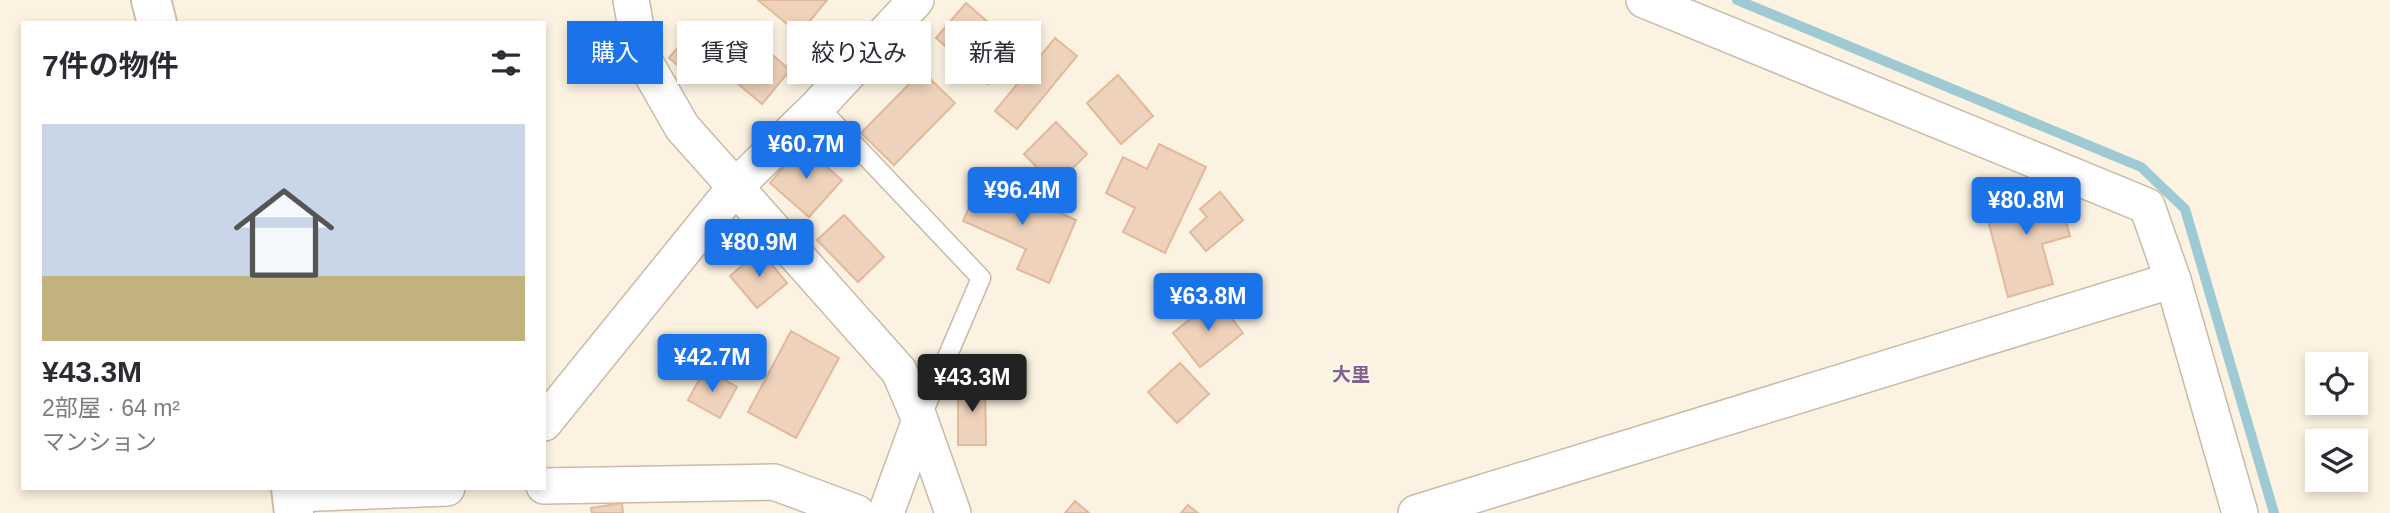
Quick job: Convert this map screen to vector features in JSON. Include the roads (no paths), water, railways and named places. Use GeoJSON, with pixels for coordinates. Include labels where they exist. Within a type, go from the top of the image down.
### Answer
{"type":"FeatureCollection","features":[{"type":"Feature","properties":{"kind":"street"},"geometry":{"type":"LineString","coordinates":[[151,0],[157,21]]}},
{"type":"Feature","properties":{"kind":"street"},"geometry":{"type":"LineString","coordinates":[[631,0],[641,55],[681,127],[899,371],[920,420],[953,513]]}},
{"type":"Feature","properties":{"kind":"street"},"geometry":{"type":"LineString","coordinates":[[546,421],[736,186],[818,106],[916,0]]}},
{"type":"Feature","properties":{"kind":"street"},"geometry":{"type":"LineString","coordinates":[[1644,0],[2147,206],[2173,280],[2239,513]]}},
{"type":"Feature","properties":{"kind":"street"},"geometry":{"type":"LineString","coordinates":[[1416,513],[2173,280]]}},
{"type":"Feature","properties":{"kind":"street"},"geometry":{"type":"LineString","coordinates":[[886,513],[920,420]]}},
{"type":"Feature","properties":{"kind":"street"},"geometry":{"type":"LineString","coordinates":[[546,486],[774,482],[857,513]]}},
{"type":"Feature","properties":{"kind":"street"},"geometry":{"type":"LineString","coordinates":[[293,499],[419,490]]}},
{"type":"Feature","properties":{"kind":"lane"},"geometry":{"type":"LineString","coordinates":[[818,106],[981,278],[920,420]]}},
{"type":"Feature","properties":{"kind":"waterway"},"geometry":{"type":"LineString","coordinates":[[1737,0],[2141,167],[2185,209],[2274,513]]}},
{"type":"Feature","properties":{"kind":"district","name":"大里"},"geometry":{"type":"Point","coordinates":[1351,374]}}]}
